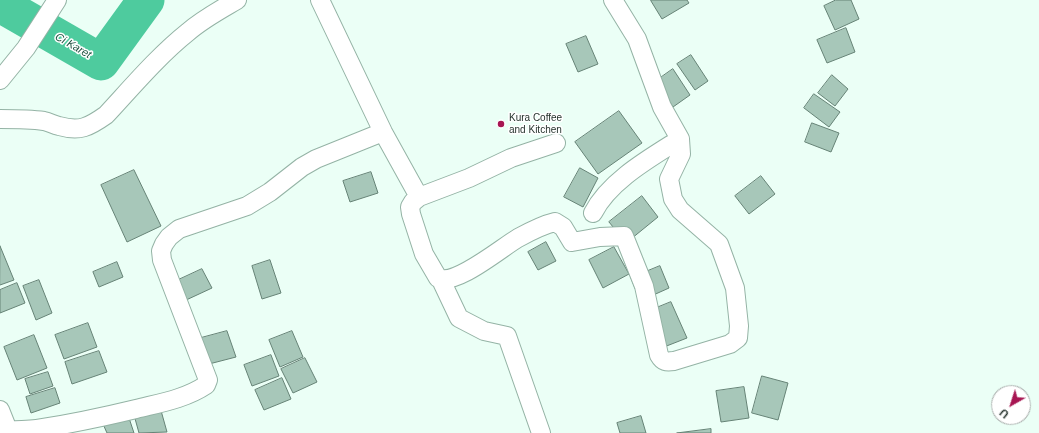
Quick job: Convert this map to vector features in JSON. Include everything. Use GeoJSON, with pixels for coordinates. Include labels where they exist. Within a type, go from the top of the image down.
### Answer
{"type":"FeatureCollection","features":[{"type":"Feature","properties":{"kind":"street"},"geometry":{"type":"LineString","coordinates":[[0,119],[46,122],[72,129],[83,129],[94,124],[106,115],[168,50],[188,32],[215,12],[237,0]]}},
{"type":"Feature","properties":{"kind":"street"},"geometry":{"type":"LineString","coordinates":[[320,0],[382,132],[419,197]]}},
{"type":"Feature","properties":{"kind":"street"},"geometry":{"type":"LineString","coordinates":[[441,280],[448,280],[470,270],[518,238],[555,222],[563,227],[572,242],[600,237],[624,236],[644,286],[659,355],[662,360],[666,362],[674,361],[735,341],[738,338],[739,326],[735,288],[719,244],[680,210],[673,199],[669,179],[681,154],[680,139],[662,107],[637,39],[613,0]]}},
{"type":"Feature","properties":{"kind":"street"},"geometry":{"type":"LineString","coordinates":[[0,80],[26,48],[54,5]]}},
{"type":"Feature","properties":{"kind":"street"},"geometry":{"type":"LineString","coordinates":[[0,410],[4,432],[33,430],[114,414],[184,397],[206,385],[208,380],[162,260],[161,251],[164,244],[169,237],[179,229],[247,206],[270,192],[302,167],[316,159],[382,132]]}},
{"type":"Feature","properties":{"kind":"street"},"geometry":{"type":"LineString","coordinates":[[593,213],[598,204],[609,191],[626,176],[644,162],[680,139]]}},
{"type":"Feature","properties":{"kind":"street"},"geometry":{"type":"LineString","coordinates":[[541,433],[507,336],[484,331],[459,318],[441,280],[438,278],[424,254],[410,207],[419,197],[469,178],[511,158],[556,143]]}},
{"type":"Feature","properties":{"kind":"building"},"geometry":{"type":"Polygon","coordinates":[[[651,0],[687,0],[689,3],[662,19],[651,0]]]}},
{"type":"Feature","properties":{"kind":"building"},"geometry":{"type":"Polygon","coordinates":[[[836,0],[851,0],[859,19],[835,30],[824,6],[836,0]]]}},
{"type":"Feature","properties":{"kind":"building"},"geometry":{"type":"Polygon","coordinates":[[[846,28],[855,52],[827,63],[817,40],[846,28]]]}},
{"type":"Feature","properties":{"kind":"building"},"geometry":{"type":"Polygon","coordinates":[[[586,36],[598,64],[578,72],[566,44],[586,36]]]}},
{"type":"Feature","properties":{"kind":"building"},"geometry":{"type":"Polygon","coordinates":[[[691,55],[708,81],[695,90],[677,64],[691,55]]]}},
{"type":"Feature","properties":{"kind":"building"},"geometry":{"type":"Polygon","coordinates":[[[673,69],[690,95],[673,107],[656,81],[673,69]]]}},
{"type":"Feature","properties":{"kind":"building"},"geometry":{"type":"Polygon","coordinates":[[[832,75],[848,89],[835,106],[818,93],[832,75]]]}},
{"type":"Feature","properties":{"kind":"building"},"geometry":{"type":"Polygon","coordinates":[[[814,94],[840,112],[829,127],[804,108],[814,94]]]}},
{"type":"Feature","properties":{"kind":"building"},"geometry":{"type":"Polygon","coordinates":[[[619,111],[642,143],[598,174],[575,142],[619,111]]]}},
{"type":"Feature","properties":{"kind":"building"},"geometry":{"type":"Polygon","coordinates":[[[812,123],[839,133],[831,152],[805,142],[812,123]]]}},
{"type":"Feature","properties":{"kind":"building"},"geometry":{"type":"Polygon","coordinates":[[[580,168],[598,178],[583,207],[564,197],[580,168]]]}},
{"type":"Feature","properties":{"kind":"building"},"geometry":{"type":"Polygon","coordinates":[[[134,170],[161,226],[127,242],[101,185],[134,170]]]}},
{"type":"Feature","properties":{"kind":"building"},"geometry":{"type":"Polygon","coordinates":[[[371,172],[378,193],[350,202],[343,181],[371,172]]]}},
{"type":"Feature","properties":{"kind":"building"},"geometry":{"type":"Polygon","coordinates":[[[761,176],[775,194],[749,214],[735,196],[761,176]]]}},
{"type":"Feature","properties":{"kind":"building"},"geometry":{"type":"Polygon","coordinates":[[[642,196],[658,217],[626,243],[609,222],[642,196]]]}},
{"type":"Feature","properties":{"kind":"building"},"geometry":{"type":"Polygon","coordinates":[[[546,242],[556,261],[538,270],[528,252],[546,242]]]}},
{"type":"Feature","properties":{"kind":"building"},"geometry":{"type":"Polygon","coordinates":[[[0,246],[14,280],[0,285],[0,246]]]}},
{"type":"Feature","properties":{"kind":"building"},"geometry":{"type":"Polygon","coordinates":[[[614,247],[629,274],[603,288],[589,260],[614,247]]]}},
{"type":"Feature","properties":{"kind":"building"},"geometry":{"type":"Polygon","coordinates":[[[270,260],[281,293],[262,299],[252,266],[270,260]]]}},
{"type":"Feature","properties":{"kind":"building"},"geometry":{"type":"Polygon","coordinates":[[[117,262],[123,277],[99,287],[93,272],[117,262]]]}},
{"type":"Feature","properties":{"kind":"building"},"geometry":{"type":"Polygon","coordinates":[[[660,266],[669,288],[640,301],[631,278],[660,266]]]}},
{"type":"Feature","properties":{"kind":"building"},"geometry":{"type":"Polygon","coordinates":[[[202,269],[212,288],[184,301],[174,282],[202,269]]]}},
{"type":"Feature","properties":{"kind":"building"},"geometry":{"type":"Polygon","coordinates":[[[39,280],[52,313],[36,320],[23,286],[39,280]]]}},
{"type":"Feature","properties":{"kind":"building"},"geometry":{"type":"Polygon","coordinates":[[[17,283],[25,303],[0,313],[0,290],[17,283]]]}},
{"type":"Feature","properties":{"kind":"building"},"geometry":{"type":"Polygon","coordinates":[[[671,302],[687,338],[664,347],[649,311],[671,302]]]}},
{"type":"Feature","properties":{"kind":"building"},"geometry":{"type":"Polygon","coordinates":[[[88,323],[97,347],[64,359],[55,335],[88,323]]]}},
{"type":"Feature","properties":{"kind":"building"},"geometry":{"type":"Polygon","coordinates":[[[227,331],[236,357],[209,364],[201,338],[227,331]]]}},
{"type":"Feature","properties":{"kind":"building"},"geometry":{"type":"Polygon","coordinates":[[[292,331],[303,357],[280,367],[269,340],[292,331]]]}},
{"type":"Feature","properties":{"kind":"building"},"geometry":{"type":"Polygon","coordinates":[[[34,335],[47,368],[17,380],[4,347],[34,335]]]}},
{"type":"Feature","properties":{"kind":"building"},"geometry":{"type":"Polygon","coordinates":[[[99,351],[107,372],[72,384],[65,362],[99,351]]]}},
{"type":"Feature","properties":{"kind":"building"},"geometry":{"type":"Polygon","coordinates":[[[271,355],[279,376],[252,386],[244,365],[271,355]]]}},
{"type":"Feature","properties":{"kind":"building"},"geometry":{"type":"Polygon","coordinates":[[[305,358],[317,382],[293,393],[281,369],[305,358]]]}},
{"type":"Feature","properties":{"kind":"building"},"geometry":{"type":"Polygon","coordinates":[[[48,372],[53,386],[30,394],[25,379],[48,372]]]}},
{"type":"Feature","properties":{"kind":"building"},"geometry":{"type":"Polygon","coordinates":[[[762,376],[788,383],[778,420],[752,413],[762,376]]]}},
{"type":"Feature","properties":{"kind":"building"},"geometry":{"type":"Polygon","coordinates":[[[282,378],[291,399],[264,410],[255,390],[282,378]]]}},
{"type":"Feature","properties":{"kind":"building"},"geometry":{"type":"Polygon","coordinates":[[[744,387],[749,418],[721,422],[716,391],[744,387]]]}},
{"type":"Feature","properties":{"kind":"building"},"geometry":{"type":"Polygon","coordinates":[[[55,388],[60,403],[31,413],[26,397],[55,388]]]}},
{"type":"Feature","properties":{"kind":"building"},"geometry":{"type":"Polygon","coordinates":[[[160,407],[167,432],[139,433],[134,415],[160,407]]]}},
{"type":"Feature","properties":{"kind":"building"},"geometry":{"type":"Polygon","coordinates":[[[128,415],[134,433],[107,433],[103,424],[128,415]]]}},
{"type":"Feature","properties":{"kind":"building"},"geometry":{"type":"Polygon","coordinates":[[[641,416],[646,433],[620,433],[617,423],[641,416]]]}},
{"type":"Feature","properties":{"kind":"building"},"geometry":{"type":"Polygon","coordinates":[[[711,429],[711,433],[677,433],[711,429]]]}},
{"type":"Feature","properties":{"kind":"waterway","name":"Ci Karet"},"geometry":{"type":"LineString","coordinates":[[0,4],[101,62],[146,0]]}},
{"type":"Feature","properties":{"kind":"place","name":"Kura Coffee and Kitchen"},"geometry":{"type":"Point","coordinates":[501,124]}}]}
